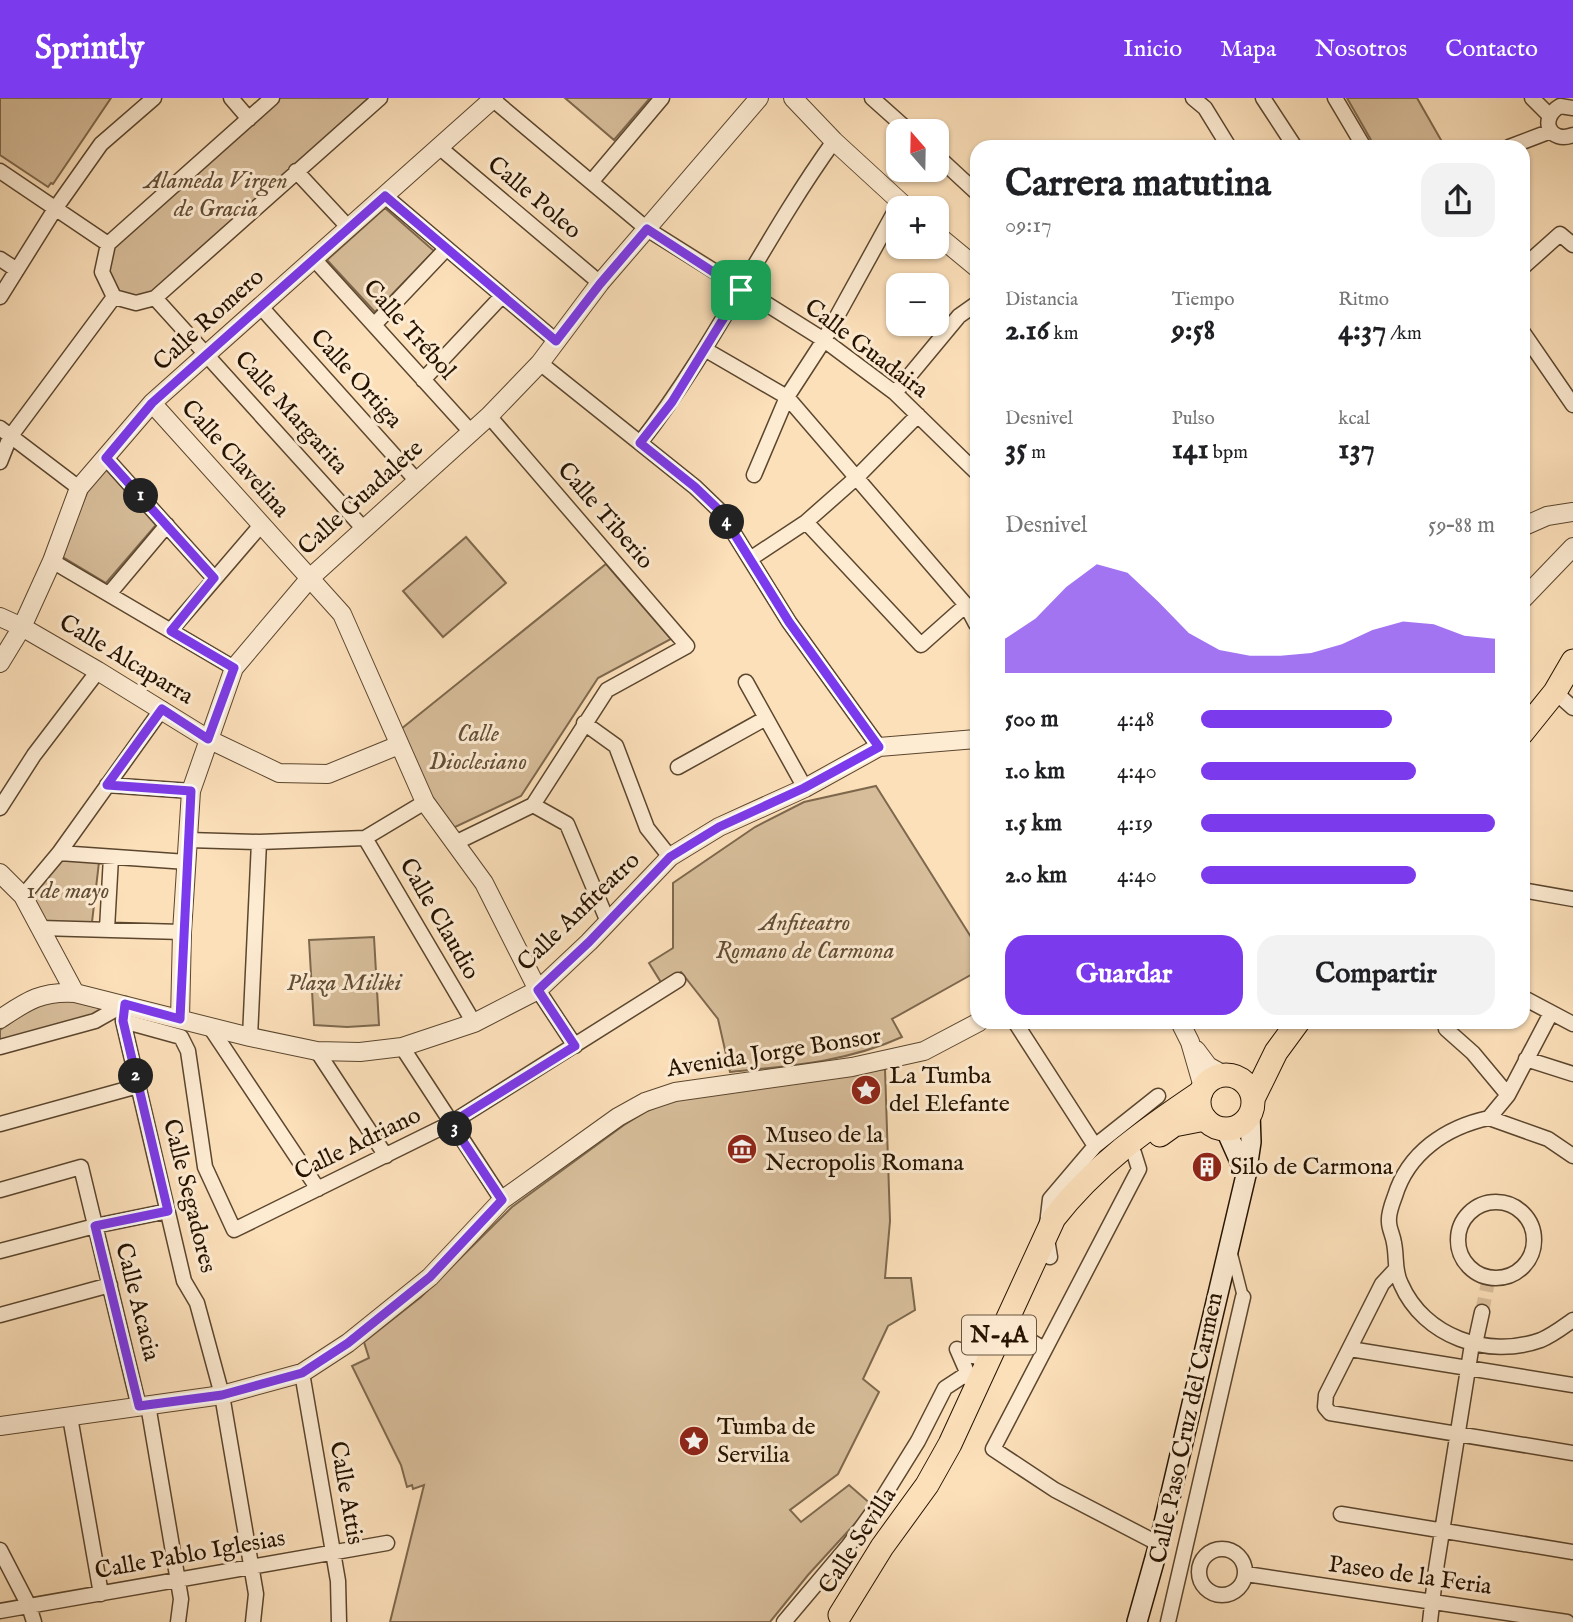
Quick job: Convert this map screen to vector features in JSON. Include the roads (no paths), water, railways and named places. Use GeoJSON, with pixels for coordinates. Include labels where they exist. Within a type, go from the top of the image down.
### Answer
{"type":"FeatureCollection","features":[{"type":"Feature","properties":{"kind":"main road"},"geometry":{"type":"LineString","coordinates":[[1530,723],[1555,692],[1573,661]]}},
{"type":"Feature","properties":{"kind":"main road"},"geometry":{"type":"LineString","coordinates":[[1215,1124],[1240,1125],[1276,1052],[1293,1029]]}},
{"type":"Feature","properties":{"kind":"main road"},"geometry":{"type":"LineString","coordinates":[[1246,1175],[1215,1124],[1199,1106],[1202,1090],[1216,1077],[1227,1075],[1276,1052]]}},
{"type":"Feature","properties":{"kind":"main road"},"geometry":{"type":"LineString","coordinates":[[1137,1622],[1159,1544],[1246,1175],[1251,1142],[1251,1106],[1246,1084],[1227,1075]]}},
{"type":"Feature","properties":{"kind":"main road","name":"Calle Sevilla"},"geometry":{"type":"LineString","coordinates":[[837,1619],[927,1485],[950,1444],[971,1380],[989,1357],[1054,1217],[1099,1167],[1202,1090]]}},
{"type":"Feature","properties":{"kind":"main road","name":"Calle Sevilla"},"geometry":{"type":"LineString","coordinates":[[837,1619],[891,1556],[937,1490],[981,1408],[1050,1256],[1084,1201],[1107,1174],[1174,1125],[1215,1124]]}},
{"type":"Feature","properties":{"kind":"street"},"geometry":{"type":"LineString","coordinates":[[230,98],[249,119]]}},
{"type":"Feature","properties":{"kind":"street"},"geometry":{"type":"LineString","coordinates":[[272,98],[108,244],[102,272],[114,297],[136,303],[155,298],[380,98]]}},
{"type":"Feature","properties":{"kind":"street","name":"Calle Guadaira"},"geometry":{"type":"LineString","coordinates":[[493,98],[647,229],[824,340],[895,393],[970,466]]}},
{"type":"Feature","properties":{"kind":"street","name":"Calle Romero"},"geometry":{"type":"LineString","coordinates":[[0,663],[22,627],[52,561],[79,488],[152,403],[493,98]]}},
{"type":"Feature","properties":{"kind":"street"},"geometry":{"type":"LineString","coordinates":[[592,181],[662,98]]}},
{"type":"Feature","properties":{"kind":"street","name":"Calle Guadalete"},"geometry":{"type":"LineString","coordinates":[[180,1019],[182,932],[191,791],[234,668],[310,578],[489,416],[540,363],[600,284],[759,98]]}},
{"type":"Feature","properties":{"kind":"street"},"geometry":{"type":"LineString","coordinates":[[793,98],[834,141],[894,196]]}},
{"type":"Feature","properties":{"kind":"street"},"geometry":{"type":"LineString","coordinates":[[872,98],[896,119]]}},
{"type":"Feature","properties":{"kind":"street"},"geometry":{"type":"LineString","coordinates":[[1193,98],[1205,108],[1226,140]]}},
{"type":"Feature","properties":{"kind":"street"},"geometry":{"type":"LineString","coordinates":[[1263,98],[1290,140]]}},
{"type":"Feature","properties":{"kind":"street"},"geometry":{"type":"LineString","coordinates":[[1335,98],[1360,140]]}},
{"type":"Feature","properties":{"kind":"street"},"geometry":{"type":"LineString","coordinates":[[1532,98],[1549,116],[1551,131],[1560,137],[1573,135]]}},
{"type":"Feature","properties":{"kind":"street"},"geometry":{"type":"LineString","coordinates":[[0,297],[55,209],[101,144],[148,100]]}},
{"type":"Feature","properties":{"kind":"street"},"geometry":{"type":"LineString","coordinates":[[1549,116],[1560,106],[1572,105]]}},
{"type":"Feature","properties":{"kind":"street"},"geometry":{"type":"LineString","coordinates":[[1527,140],[1551,131]]}},
{"type":"Feature","properties":{"kind":"street"},"geometry":{"type":"LineString","coordinates":[[640,443],[672,402],[802,186],[834,141]]}},
{"type":"Feature","properties":{"kind":"street","name":"Calle Poleo"},"geometry":{"type":"LineString","coordinates":[[439,147],[600,284]]}},
{"type":"Feature","properties":{"kind":"street"},"geometry":{"type":"LineString","coordinates":[[949,168],[970,187]]}},
{"type":"Feature","properties":{"kind":"street"},"geometry":{"type":"LineString","coordinates":[[0,171],[108,244]]}},
{"type":"Feature","properties":{"kind":"street"},"geometry":{"type":"LineString","coordinates":[[296,171],[348,228]]}},
{"type":"Feature","properties":{"kind":"street"},"geometry":{"type":"LineString","coordinates":[[385,196],[556,341]]}},
{"type":"Feature","properties":{"kind":"street"},"geometry":{"type":"LineString","coordinates":[[1530,261],[1560,234],[1573,245]]}},
{"type":"Feature","properties":{"kind":"street"},"geometry":{"type":"LineString","coordinates":[[754,475],[787,397],[886,235]]}},
{"type":"Feature","properties":{"kind":"street"},"geometry":{"type":"LineString","coordinates":[[949,245],[970,262]]}},
{"type":"Feature","properties":{"kind":"street"},"geometry":{"type":"LineString","coordinates":[[374,325],[446,249]]}},
{"type":"Feature","properties":{"kind":"street"},"geometry":{"type":"LineString","coordinates":[[0,259],[17,270]]}},
{"type":"Feature","properties":{"kind":"street","name":"Calle Trébol"},"geometry":{"type":"LineString","coordinates":[[314,259],[471,432]]}},
{"type":"Feature","properties":{"kind":"street"},"geometry":{"type":"LineString","coordinates":[[424,380],[502,296]]}},
{"type":"Feature","properties":{"kind":"street"},"geometry":{"type":"LineString","coordinates":[[0,462],[5,432],[114,297]]}},
{"type":"Feature","properties":{"kind":"street","name":"Calle Margarita"},"geometry":{"type":"LineString","coordinates":[[155,298],[363,528]]}},
{"type":"Feature","properties":{"kind":"street","name":"Calle Ortiga"},"geometry":{"type":"LineString","coordinates":[[261,307],[417,481]]}},
{"type":"Feature","properties":{"kind":"street"},"geometry":{"type":"LineString","coordinates":[[895,393],[959,316],[970,308]]}},
{"type":"Feature","properties":{"kind":"street"},"geometry":{"type":"LineString","coordinates":[[1530,343],[1573,405]]}},
{"type":"Feature","properties":{"kind":"street"},"geometry":{"type":"LineString","coordinates":[[706,349],[787,397],[970,613]]}},
{"type":"Feature","properties":{"kind":"street"},"geometry":{"type":"LineString","coordinates":[[540,363],[695,487],[720,511],[789,622],[879,747]]}},
{"type":"Feature","properties":{"kind":"street","name":"Calle Clavelina"},"geometry":{"type":"LineString","coordinates":[[152,403],[342,614],[425,802],[484,883],[538,990]]}},
{"type":"Feature","properties":{"kind":"street"},"geometry":{"type":"LineString","coordinates":[[750,559],[806,522],[857,478],[918,415]]}},
{"type":"Feature","properties":{"kind":"street","name":"Calle Tiberio"},"geometry":{"type":"LineString","coordinates":[[489,416],[687,646],[607,690],[584,723]]}},
{"type":"Feature","properties":{"kind":"street"},"geometry":{"type":"LineString","coordinates":[[5,432],[79,488]]}},
{"type":"Feature","properties":{"kind":"street"},"geometry":{"type":"LineString","coordinates":[[106,458],[214,578]]}},
{"type":"Feature","properties":{"kind":"street"},"geometry":{"type":"LineString","coordinates":[[1530,523],[1547,516],[1573,512]]}},
{"type":"Feature","properties":{"kind":"street"},"geometry":{"type":"LineString","coordinates":[[806,522],[921,645],[966,606]]}},
{"type":"Feature","properties":{"kind":"street"},"geometry":{"type":"LineString","coordinates":[[108,594],[167,525]]}},
{"type":"Feature","properties":{"kind":"street"},"geometry":{"type":"LineString","coordinates":[[171,631],[261,525]]}},
{"type":"Feature","properties":{"kind":"street"},"geometry":{"type":"LineString","coordinates":[[1530,592],[1573,547]]}},
{"type":"Feature","properties":{"kind":"street"},"geometry":{"type":"LineString","coordinates":[[52,561],[234,668]]}},
{"type":"Feature","properties":{"kind":"street","name":"Calle Alcaparra"},"geometry":{"type":"LineString","coordinates":[[0,617],[98,671],[208,739],[279,773],[328,774],[399,745]]}},
{"type":"Feature","properties":{"kind":"street"},"geometry":{"type":"LineString","coordinates":[[0,808],[34,755],[98,671]]}},
{"type":"Feature","properties":{"kind":"street"},"geometry":{"type":"LineString","coordinates":[[746,682],[804,788]]}},
{"type":"Feature","properties":{"kind":"street"},"geometry":{"type":"LineString","coordinates":[[1555,692],[1573,708]]}},
{"type":"Feature","properties":{"kind":"street"},"geometry":{"type":"LineString","coordinates":[[23,896],[59,853],[162,709]]}},
{"type":"Feature","properties":{"kind":"street"},"geometry":{"type":"LineString","coordinates":[[678,767],[766,718]]}},
{"type":"Feature","properties":{"kind":"street"},"geometry":{"type":"LineString","coordinates":[[455,842],[533,805],[584,723],[616,746],[647,828],[670,857]]}},
{"type":"Feature","properties":{"kind":"street","name":"Calle Anfiteatro"},"geometry":{"type":"LineString","coordinates":[[0,1019],[21,1004],[52,992],[75,993],[124,1013],[180,1019],[317,1051],[360,1052],[402,1047],[474,1023],[538,990],[670,857],[719,827],[804,788],[879,747],[970,739]]}},
{"type":"Feature","properties":{"kind":"street"},"geometry":{"type":"LineString","coordinates":[[107,785],[191,791]]}},
{"type":"Feature","properties":{"kind":"street"},"geometry":{"type":"LineString","coordinates":[[188,840],[259,842],[365,838],[425,802]]}},
{"type":"Feature","properties":{"kind":"street"},"geometry":{"type":"LineString","coordinates":[[533,805],[567,824],[608,922]]}},
{"type":"Feature","properties":{"kind":"street","name":"Calle Claudio"},"geometry":{"type":"LineString","coordinates":[[365,838],[474,1023]]}},
{"type":"Feature","properties":{"kind":"street"},"geometry":{"type":"LineString","coordinates":[[250,1037],[259,842]]}},
{"type":"Feature","properties":{"kind":"street"},"geometry":{"type":"LineString","coordinates":[[59,853],[187,862]]}},
{"type":"Feature","properties":{"kind":"street"},"geometry":{"type":"LineString","coordinates":[[107,929],[111,857]]}},
{"type":"Feature","properties":{"kind":"street"},"geometry":{"type":"LineString","coordinates":[[0,873],[23,896],[75,993]]}},
{"type":"Feature","properties":{"kind":"street"},"geometry":{"type":"LineString","coordinates":[[1530,891],[1573,899]]}},
{"type":"Feature","properties":{"kind":"street"},"geometry":{"type":"LineString","coordinates":[[40,928],[182,932]]}},
{"type":"Feature","properties":{"kind":"street","name":"Calle Adriano"},"geometry":{"type":"LineString","coordinates":[[124,1013],[181,1037],[188,1051],[205,1167],[234,1230],[451,1123],[678,980]]}},
{"type":"Feature","properties":{"kind":"street"},"geometry":{"type":"LineString","coordinates":[[538,990],[575,1046]]}},
{"type":"Feature","properties":{"kind":"street"},"geometry":{"type":"LineString","coordinates":[[1530,1001],[1573,1024]]}},
{"type":"Feature","properties":{"kind":"street"},"geometry":{"type":"LineString","coordinates":[[0,1047],[124,1013]]}},
{"type":"Feature","properties":{"kind":"street","name":"Calle Segadores"},"geometry":{"type":"LineString","coordinates":[[124,1013],[138,1086],[184,1281],[197,1303],[222,1395],[256,1594],[253,1622]]}},
{"type":"Feature","properties":{"kind":"street"},"geometry":{"type":"LineString","coordinates":[[1489,1118],[1508,1095],[1551,1013]]}},
{"type":"Feature","properties":{"kind":"street"},"geometry":{"type":"LineString","coordinates":[[210,1027],[318,1189]]}},
{"type":"Feature","properties":{"kind":"street","name":"Avenida Jorge Bonsor"},"geometry":{"type":"LineString","coordinates":[[0,1426],[222,1395],[302,1373],[348,1343],[430,1277],[502,1200],[618,1117],[645,1102],[675,1092],[852,1067],[924,1051],[970,1027]]}},
{"type":"Feature","properties":{"kind":"street"},"geometry":{"type":"LineString","coordinates":[[1020,1029],[1096,1146]]}},
{"type":"Feature","properties":{"kind":"street"},"geometry":{"type":"LineString","coordinates":[[1184,1029],[1208,1066],[1227,1075]]}},
{"type":"Feature","properties":{"kind":"street"},"geometry":{"type":"LineString","coordinates":[[1446,1029],[1474,1052],[1508,1095]]}},
{"type":"Feature","properties":{"kind":"street"},"geometry":{"type":"LineString","coordinates":[[1190,1042],[1202,1090]]}},
{"type":"Feature","properties":{"kind":"street"},"geometry":{"type":"LineString","coordinates":[[402,1047],[502,1200]]}},
{"type":"Feature","properties":{"kind":"street"},"geometry":{"type":"LineString","coordinates":[[317,1051],[386,1156]]}},
{"type":"Feature","properties":{"kind":"street"},"geometry":{"type":"LineString","coordinates":[[1527,1059],[1573,1074]]}},
{"type":"Feature","properties":{"kind":"street"},"geometry":{"type":"LineString","coordinates":[[0,1124],[138,1086]]}},
{"type":"Feature","properties":{"kind":"street"},"geometry":{"type":"LineString","coordinates":[[1050,1256],[1046,1233],[1050,1199],[1096,1146],[1158,1096]]}},
{"type":"Feature","properties":{"kind":"street"},"geometry":{"type":"LineString","coordinates":[[1573,1154],[1548,1139],[1489,1118],[1462,1125],[1427,1147],[1408,1169],[1396,1190],[1389,1216],[1395,1270],[1405,1293],[1419,1313],[1438,1328],[1474,1344],[1497,1346],[1531,1343],[1550,1335],[1573,1320]]}},
{"type":"Feature","properties":{"kind":"street"},"geometry":{"type":"LineString","coordinates":[[1134,1153],[1139,1169],[993,1448],[1055,1490],[1159,1544]]}},
{"type":"Feature","properties":{"kind":"street","name":"Calle Acacia"},"geometry":{"type":"LineString","coordinates":[[0,1190],[81,1167],[144,1406],[181,1599],[178,1622]]}},
{"type":"Feature","properties":{"kind":"street"},"geometry":{"type":"LineString","coordinates":[[1505,1203],[1520,1210],[1530,1222],[1534,1238],[1533,1250],[1517,1272],[1489,1280],[1465,1261],[1459,1246],[1460,1232],[1465,1219],[1478,1207],[1505,1203]]}},
{"type":"Feature","properties":{"kind":"street"},"geometry":{"type":"LineString","coordinates":[[0,1251],[95,1226],[168,1211]]}},
{"type":"Feature","properties":{"kind":"street","name":"Calle Paso Cruz del Carmen"},"geometry":{"type":"LineString","coordinates":[[1168,1622],[1243,1297],[1230,1244]]}},
{"type":"Feature","properties":{"kind":"street"},"geometry":{"type":"LineString","coordinates":[[1395,1270],[1382,1284],[1325,1395],[1325,1407],[1330,1413],[1573,1453]]}},
{"type":"Feature","properties":{"kind":"street"},"geometry":{"type":"LineString","coordinates":[[0,1315],[110,1285]]}},
{"type":"Feature","properties":{"kind":"street"},"geometry":{"type":"LineString","coordinates":[[1430,1622],[1468,1368],[1482,1312]]}},
{"type":"Feature","properties":{"kind":"street"},"geometry":{"type":"LineString","coordinates":[[1014,1331],[1044,1349]]}},
{"type":"Feature","properties":{"kind":"street"},"geometry":{"type":"LineString","coordinates":[[784,1622],[849,1545],[882,1499],[918,1441],[945,1388],[971,1380],[957,1349],[979,1358],[989,1357]]}},
{"type":"Feature","properties":{"kind":"street"},"geometry":{"type":"LineString","coordinates":[[1350,1349],[1573,1385]]}},
{"type":"Feature","properties":{"kind":"street","name":"Calle Attis"},"geometry":{"type":"LineString","coordinates":[[302,1373],[338,1581],[339,1622]]}},
{"type":"Feature","properties":{"kind":"street"},"geometry":{"type":"LineString","coordinates":[[70,1417],[101,1594]]}},
{"type":"Feature","properties":{"kind":"street","name":"Paseo de la Feria"},"geometry":{"type":"LineString","coordinates":[[1341,1514],[1573,1552]]}},
{"type":"Feature","properties":{"kind":"street","name":"Calle Pablo Iglesias"},"geometry":{"type":"LineString","coordinates":[[0,1611],[387,1544]]}},
{"type":"Feature","properties":{"kind":"street"},"geometry":{"type":"LineString","coordinates":[[0,1550],[29,1606],[34,1622]]}},
{"type":"Feature","properties":{"kind":"street"},"geometry":{"type":"LineString","coordinates":[[1231,1550],[1242,1560],[1246,1574],[1244,1582],[1233,1593],[1218,1595],[1200,1581],[1200,1565],[1209,1553],[1231,1550]]}},
{"type":"Feature","properties":{"kind":"street"},"geometry":{"type":"LineString","coordinates":[[1182,1562],[1200,1565]]}},
{"type":"Feature","properties":{"kind":"street","name":"Paseo de la Feria"},"geometry":{"type":"LineString","coordinates":[[1246,1574],[1567,1622]]}},
{"type":"Feature","properties":{"kind":"tunnel"},"geometry":{"type":"LineString","coordinates":[[1482,1312],[1488,1282]]}},
{"type":"Feature","properties":{"kind":"place","name":"La Tumba del Elefante"},"geometry":{"type":"Point","coordinates":[866,1090]}},
{"type":"Feature","properties":{"kind":"place","name":"Museo de la Necropolis Romana"},"geometry":{"type":"Point","coordinates":[742,1149]}},
{"type":"Feature","properties":{"kind":"place","name":"Silo de Carmona"},"geometry":{"type":"Point","coordinates":[1207,1167]}},
{"type":"Feature","properties":{"kind":"place","name":"Tumba de Servilia"},"geometry":{"type":"Point","coordinates":[694,1441]}},
{"type":"Feature","properties":{"kind":"park label","name":"Alameda Virgen de Gracia"},"geometry":{"type":"Point","coordinates":[216,195]}},
{"type":"Feature","properties":{"kind":"park label","name":"Calle Dioclesiano"},"geometry":{"type":"Point","coordinates":[478,748]}},
{"type":"Feature","properties":{"kind":"park label","name":"1 de mayo"},"geometry":{"type":"Point","coordinates":[68,891]}},
{"type":"Feature","properties":{"kind":"park label","name":"Anfiteatro Romano de Carmona"},"geometry":{"type":"Point","coordinates":[805,937]}},
{"type":"Feature","properties":{"kind":"park label","name":"Plaza Miliki"},"geometry":{"type":"Point","coordinates":[344,983]}}]}
